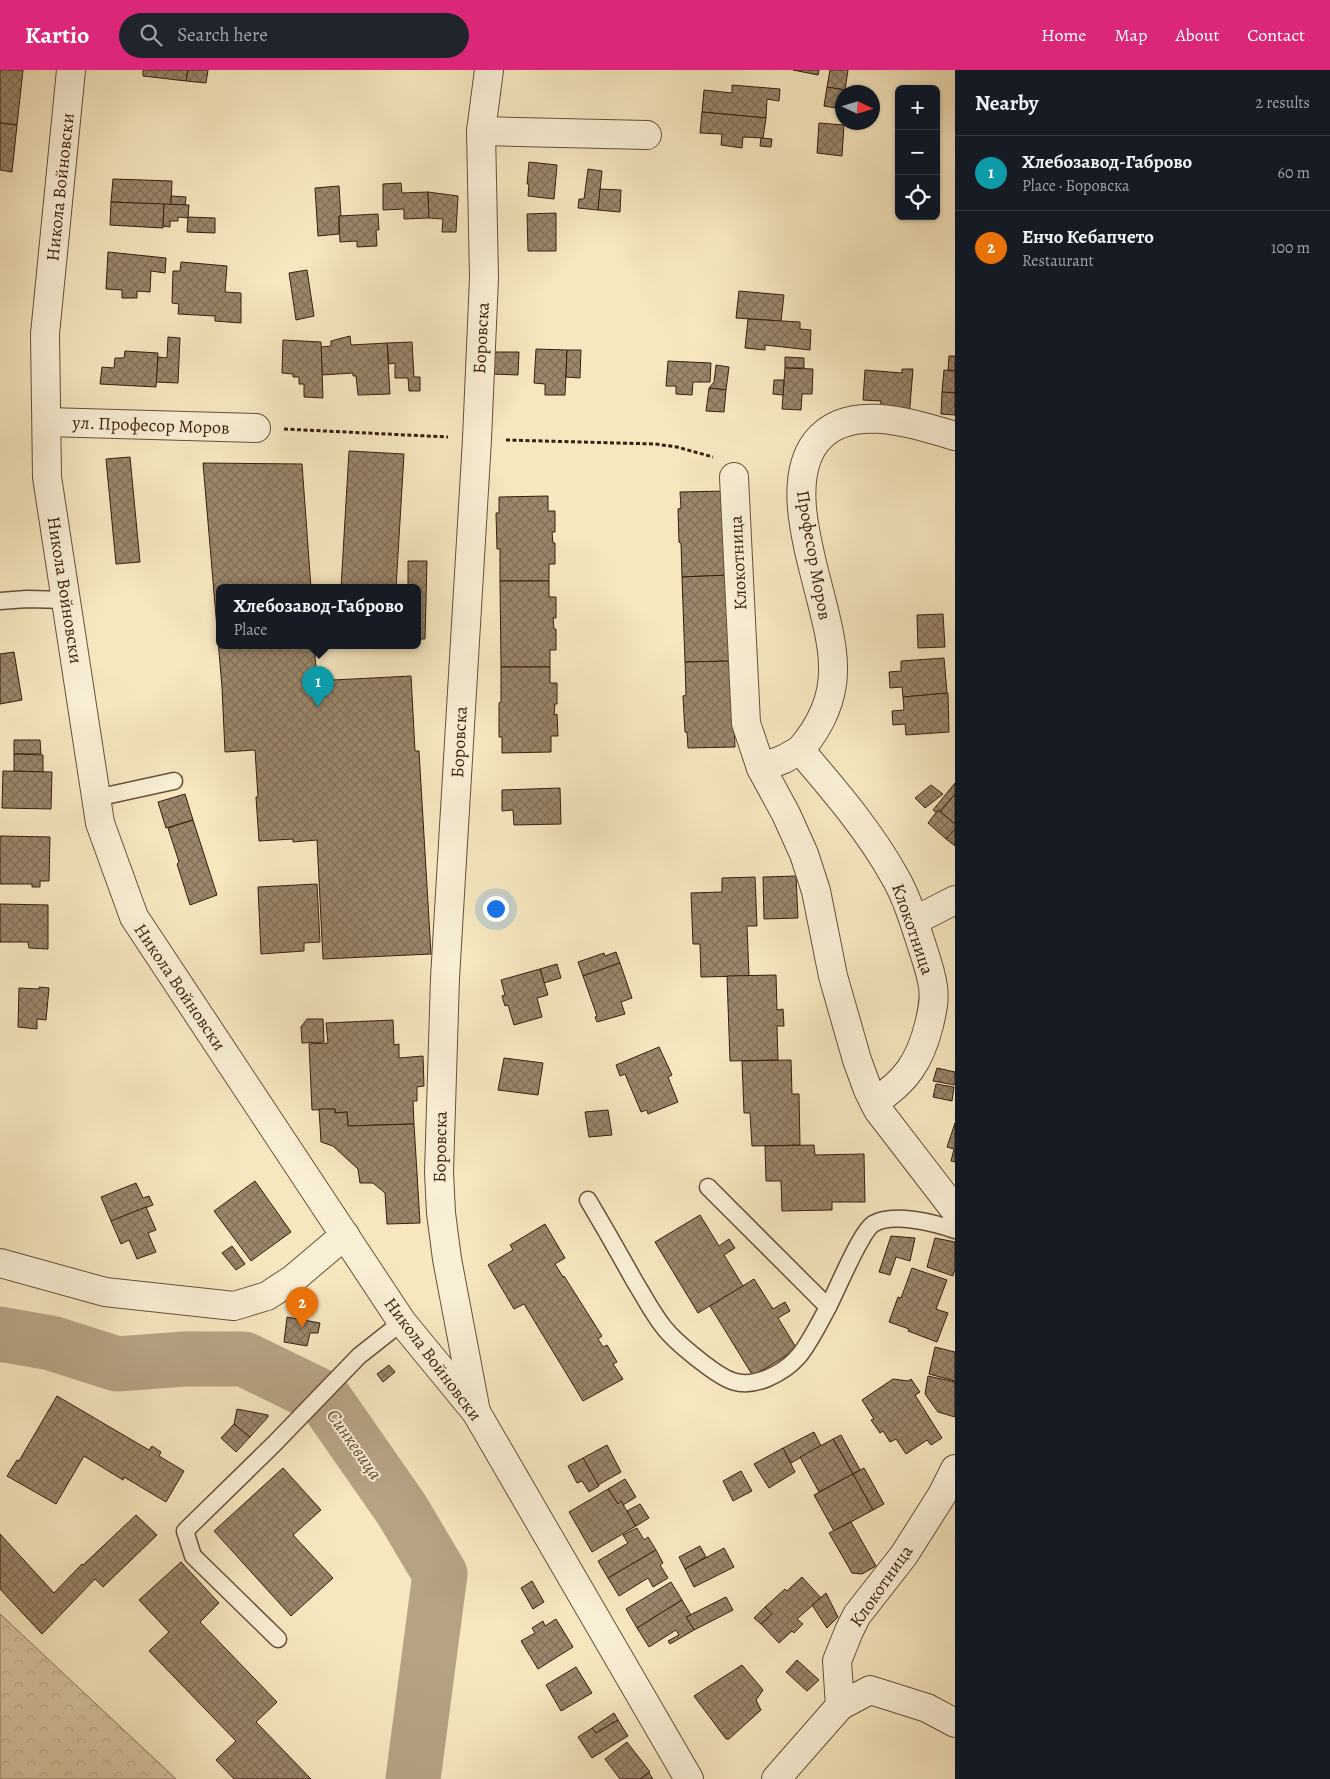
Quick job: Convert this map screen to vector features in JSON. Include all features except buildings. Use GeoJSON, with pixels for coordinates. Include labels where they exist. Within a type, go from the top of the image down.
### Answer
{"type":"FeatureCollection","features":[{"type":"Feature","properties":{"kind":"street","name":"Никола Войновски"},"geometry":{"type":"LineString","coordinates":[[71,70],[45,334],[47,476],[100,823],[134,917],[402,1322],[476,1412],[689,1779]]}},
{"type":"Feature","properties":{"kind":"street","name":"Боровска"},"geometry":{"type":"LineString","coordinates":[[476,1412],[447,1259],[438,1172],[446,978],[477,439],[484,278],[482,131],[490,70]]}},
{"type":"Feature","properties":{"kind":"street"},"geometry":{"type":"LineString","coordinates":[[482,131],[648,135]]}},
{"type":"Feature","properties":{"kind":"street","name":"Професор Моров"},"geometry":{"type":"LineString","coordinates":[[800,750],[811,737],[826,708],[834,669],[830,640],[801,505],[800,486],[803,468],[810,450],[819,438],[830,430],[844,421],[859,418],[894,421],[955,436]]}},
{"type":"Feature","properties":{"kind":"street","name":"ул. Професор Моров"},"geometry":{"type":"LineString","coordinates":[[47,422],[256,428]]}},
{"type":"Feature","properties":{"kind":"street","name":"Клокотница"},"geometry":{"type":"LineString","coordinates":[[734,477],[746,724],[761,768],[786,814],[804,854],[816,891],[833,976],[857,1060],[874,1102],[878,1110],[955,1210]]}},
{"type":"Feature","properties":{"kind":"street"},"geometry":{"type":"LineString","coordinates":[[761,768],[800,750]]}},
{"type":"Feature","properties":{"kind":"street","name":"Клокотница"},"geometry":{"type":"LineString","coordinates":[[800,750],[848,808],[896,878],[914,922],[930,973],[933,989],[933,1008],[926,1039],[915,1064],[904,1078],[891,1091],[874,1102]]}},
{"type":"Feature","properties":{"kind":"street"},"geometry":{"type":"LineString","coordinates":[[914,922],[955,900]]}},
{"type":"Feature","properties":{"kind":"street"},"geometry":{"type":"LineString","coordinates":[[0,1264],[105,1292],[234,1306],[267,1296],[293,1279],[345,1235]]}},
{"type":"Feature","properties":{"kind":"street","name":"Клокотница"},"geometry":{"type":"LineString","coordinates":[[840,1706],[837,1661],[849,1631],[862,1609],[904,1555],[942,1495],[955,1469]]}},
{"type":"Feature","properties":{"kind":"street"},"geometry":{"type":"LineString","coordinates":[[776,1779],[840,1706],[870,1690],[927,1708],[955,1723]]}},
{"type":"Feature","properties":{"kind":"lane"},"geometry":{"type":"LineString","coordinates":[[0,601],[27,599],[66,600]]}},
{"type":"Feature","properties":{"kind":"lane"},"geometry":{"type":"LineString","coordinates":[[96,798],[174,781]]}},
{"type":"Feature","properties":{"kind":"lane"},"geometry":{"type":"LineString","coordinates":[[708,1186],[828,1307]]}},
{"type":"Feature","properties":{"kind":"lane"},"geometry":{"type":"LineString","coordinates":[[588,1200],[665,1330],[719,1376],[743,1384],[757,1382],[786,1369],[798,1358],[828,1307],[859,1245],[867,1231],[874,1224],[884,1220],[904,1220],[955,1230]]}},
{"type":"Feature","properties":{"kind":"lane"},"geometry":{"type":"LineString","coordinates":[[278,1639],[193,1556],[185,1531],[274,1444],[359,1356],[402,1322]]}},
{"type":"Feature","properties":{"kind":"green space"},"geometry":{"type":"Polygon","coordinates":[[[0,1614],[175,1778],[176,1779],[0,1779],[0,1614]]]}},
{"type":"Feature","properties":{"kind":"waterway","name":"Синкевица"},"geometry":{"type":"LineString","coordinates":[[0,1334],[51,1343],[117,1364],[185,1359],[244,1359],[324,1398],[402,1510],[440,1574],[413,1779]]}},
{"type":"Feature","properties":{"kind":"place","name":"Хлебозавод-Габрово"},"geometry":{"type":"Point","coordinates":[318,707]}},
{"type":"Feature","properties":{"kind":"place","name":"Енчо Кебапчето"},"geometry":{"type":"Point","coordinates":[302,1328]}}]}
